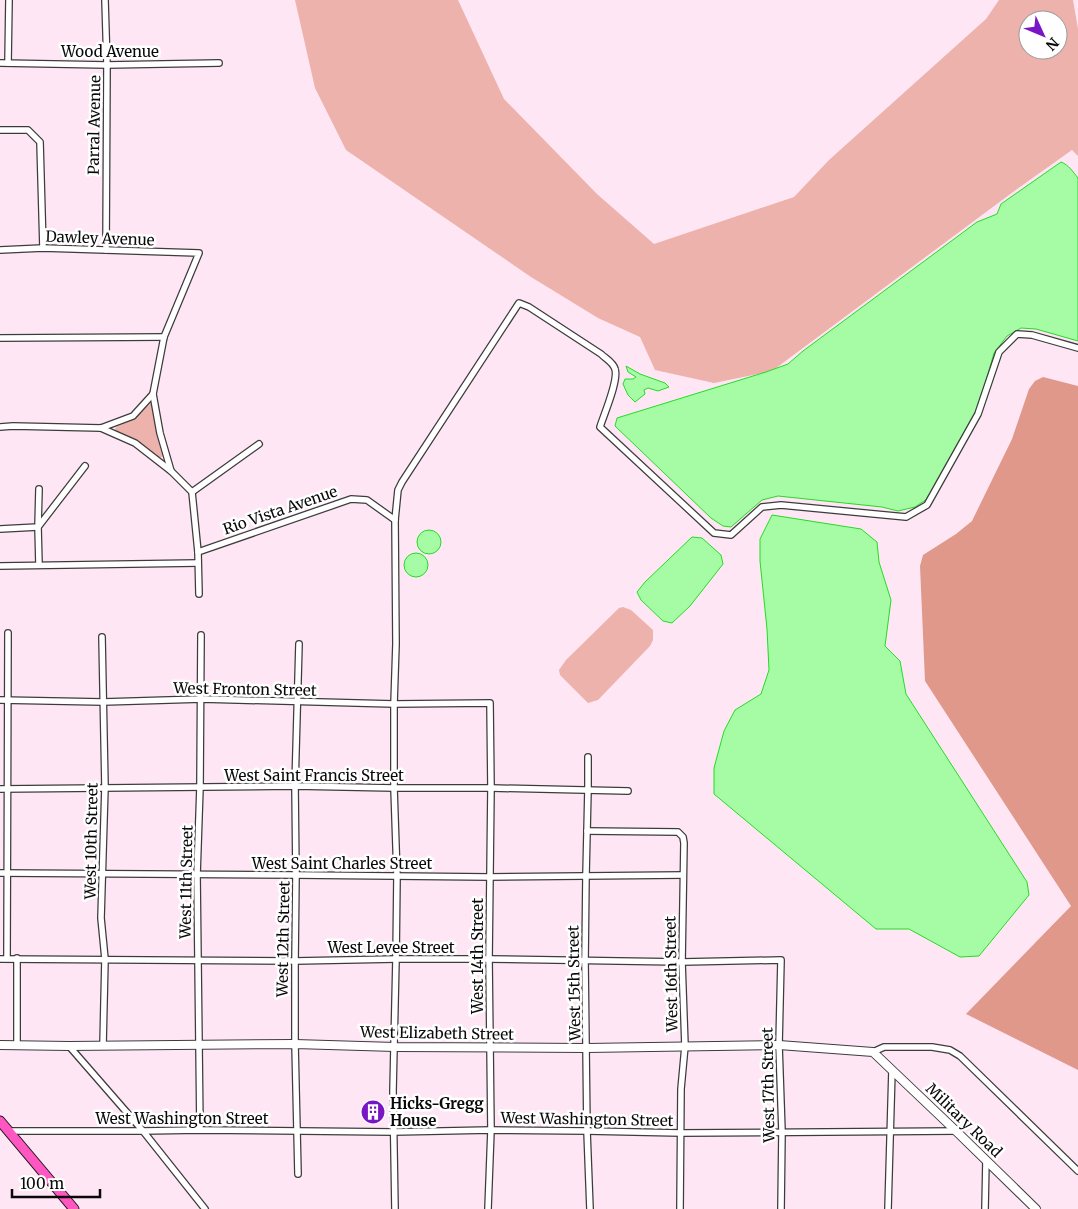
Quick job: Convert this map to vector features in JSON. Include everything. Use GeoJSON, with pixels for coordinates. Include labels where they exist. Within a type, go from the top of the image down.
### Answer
{"type":"FeatureCollection","features":[{"type":"Feature","properties":{"kind":"main road"},"geometry":{"type":"LineString","coordinates":[[0,1121],[74,1209]]}},
{"type":"Feature","properties":{"kind":"street"},"geometry":{"type":"LineString","coordinates":[[8,63],[9,0]]}},
{"type":"Feature","properties":{"kind":"street","name":"Parral Avenue"},"geometry":{"type":"LineString","coordinates":[[105,0],[107,65],[106,250]]}},
{"type":"Feature","properties":{"kind":"street","name":"Wood Avenue"},"geometry":{"type":"LineString","coordinates":[[0,63],[107,65],[219,63]]}},
{"type":"Feature","properties":{"kind":"street"},"geometry":{"type":"LineString","coordinates":[[0,130],[28,130],[40,142],[43,248]]}},
{"type":"Feature","properties":{"kind":"street","name":"Dawley Avenue"},"geometry":{"type":"LineString","coordinates":[[0,250],[43,248],[199,253],[164,337]]}},
{"type":"Feature","properties":{"kind":"street"},"geometry":{"type":"LineString","coordinates":[[395,1209],[393,1132],[397,876],[394,704],[396,644],[395,520],[398,490],[519,303],[529,307],[612,363],[616,370],[616,381],[600,426],[714,533],[731,535],[762,507],[781,505],[906,517],[927,505],[978,414],[999,352],[1017,334],[1032,335],[1078,348]]}},
{"type":"Feature","properties":{"kind":"street"},"geometry":{"type":"LineString","coordinates":[[0,338],[164,337],[153,394],[160,433],[171,471]]}},
{"type":"Feature","properties":{"kind":"street"},"geometry":{"type":"LineString","coordinates":[[0,427],[101,428],[133,416],[153,394]]}},
{"type":"Feature","properties":{"kind":"street"},"geometry":{"type":"LineString","coordinates":[[101,428],[135,443],[171,471],[192,492],[198,552],[199,594]]}},
{"type":"Feature","properties":{"kind":"street"},"geometry":{"type":"LineString","coordinates":[[192,492],[259,444]]}},
{"type":"Feature","properties":{"kind":"street"},"geometry":{"type":"LineString","coordinates":[[0,529],[38,527],[85,466]]}},
{"type":"Feature","properties":{"kind":"street"},"geometry":{"type":"LineString","coordinates":[[39,489],[39,565]]}},
{"type":"Feature","properties":{"kind":"street","name":"Rio Vista Avenue"},"geometry":{"type":"LineString","coordinates":[[198,552],[350,499],[366,500],[395,520]]}},
{"type":"Feature","properties":{"kind":"street"},"geometry":{"type":"LineString","coordinates":[[0,566],[198,563]]}},
{"type":"Feature","properties":{"kind":"street"},"geometry":{"type":"LineString","coordinates":[[3,958],[7,873],[8,633]]}},
{"type":"Feature","properties":{"kind":"street","name":"West 11th Street"},"geometry":{"type":"LineString","coordinates":[[200,1130],[197,875],[202,635]]}},
{"type":"Feature","properties":{"kind":"street","name":"West 10th Street"},"geometry":{"type":"LineString","coordinates":[[102,636],[106,787],[101,918],[105,959],[103,1045]]}},
{"type":"Feature","properties":{"kind":"street","name":"West 12th Street"},"geometry":{"type":"LineString","coordinates":[[298,1174],[295,1044],[295,786],[299,644]]}},
{"type":"Feature","properties":{"kind":"street","name":"West Fronton Street"},"geometry":{"type":"LineString","coordinates":[[0,700],[103,702],[202,699],[394,704],[490,703]]}},
{"type":"Feature","properties":{"kind":"street","name":"West 14th Street"},"geometry":{"type":"LineString","coordinates":[[488,1209],[491,1130],[489,959],[490,703]]}},
{"type":"Feature","properties":{"kind":"street","name":"West 15th Street"},"geometry":{"type":"LineString","coordinates":[[588,756],[585,961],[590,1209]]}},
{"type":"Feature","properties":{"kind":"street","name":"West Saint Francis Street"},"geometry":{"type":"LineString","coordinates":[[0,789],[295,786],[628,791]]}},
{"type":"Feature","properties":{"kind":"street","name":"West 16th Street"},"geometry":{"type":"LineString","coordinates":[[587,831],[678,832],[683,837],[682,962],[685,1046],[681,1089],[680,1209]]}},
{"type":"Feature","properties":{"kind":"street","name":"West Saint Charles Street"},"geometry":{"type":"LineString","coordinates":[[0,873],[489,877],[683,875]]}},
{"type":"Feature","properties":{"kind":"street","name":"West Levee Street"},"geometry":{"type":"LineString","coordinates":[[3,958],[198,960],[489,959],[682,962],[781,960]]}},
{"type":"Feature","properties":{"kind":"street"},"geometry":{"type":"LineString","coordinates":[[17,958],[17,1045]]}},
{"type":"Feature","properties":{"kind":"street","name":"West 17th Street"},"geometry":{"type":"LineString","coordinates":[[781,960],[778,1045],[782,1132],[781,1209]]}},
{"type":"Feature","properties":{"kind":"street","name":"West Elizabeth Street"},"geometry":{"type":"LineString","coordinates":[[0,1045],[199,1046],[295,1044],[395,1047],[587,1048],[778,1045],[873,1052]]}},
{"type":"Feature","properties":{"kind":"street"},"geometry":{"type":"LineString","coordinates":[[70,1046],[143,1131],[205,1209]]}},
{"type":"Feature","properties":{"kind":"street"},"geometry":{"type":"LineString","coordinates":[[873,1052],[884,1047],[932,1046],[950,1050],[960,1056],[1078,1171]]}},
{"type":"Feature","properties":{"kind":"street","name":"Military Road"},"geometry":{"type":"LineString","coordinates":[[873,1052],[1036,1209]]}},
{"type":"Feature","properties":{"kind":"street"},"geometry":{"type":"LineString","coordinates":[[888,1209],[892,1070]]}},
{"type":"Feature","properties":{"kind":"street","name":"West Washington Street"},"geometry":{"type":"LineString","coordinates":[[8,1130],[393,1132],[491,1130],[681,1133],[956,1131]]}},
{"type":"Feature","properties":{"kind":"street"},"geometry":{"type":"LineString","coordinates":[[985,1209],[986,1160]]}},
{"type":"Feature","properties":{"kind":"shaded area"},"geometry":{"type":"Polygon","coordinates":[[[295,0],[458,0],[504,99],[597,194],[654,244],[794,197],[829,160],[986,19],[999,0],[1073,0],[1078,29],[1078,156],[1072,150],[772,371],[714,383],[655,370],[640,337],[598,318],[531,277],[346,150],[315,88],[295,0]]]}},
{"type":"Feature","properties":{"kind":"shaded area"},"geometry":{"type":"Polygon","coordinates":[[[1061,162],[1069,167],[1078,178],[1078,341],[1036,329],[1021,328],[1007,336],[994,353],[977,412],[927,499],[915,507],[898,511],[882,507],[778,496],[762,500],[731,527],[723,526],[711,518],[615,426],[617,418],[788,364],[977,222],[997,214],[1001,204],[1061,162]]]}},
{"type":"Feature","properties":{"kind":"shaded area"},"geometry":{"type":"Polygon","coordinates":[[[626,366],[640,374],[665,383],[669,387],[658,391],[648,388],[644,390],[645,394],[635,402],[628,395],[623,384],[625,379],[636,377],[628,372],[626,366]]]}},
{"type":"Feature","properties":{"kind":"shaded area"},"geometry":{"type":"Polygon","coordinates":[[[1043,377],[1078,386],[1078,1070],[966,1014],[1071,906],[925,681],[920,566],[923,555],[956,534],[972,521],[1012,439],[1029,389],[1035,381],[1043,377]]]}},
{"type":"Feature","properties":{"kind":"shaded area"},"geometry":{"type":"Polygon","coordinates":[[[152,402],[157,436],[163,456],[160,458],[115,429],[134,419],[152,402]]]}},
{"type":"Feature","properties":{"kind":"shaded area"},"geometry":{"type":"Polygon","coordinates":[[[772,515],[861,529],[877,542],[879,562],[891,600],[885,646],[900,661],[906,694],[1027,882],[1029,895],[979,956],[960,957],[909,929],[876,929],[714,794],[714,768],[724,731],[735,710],[761,694],[769,670],[760,561],[760,539],[772,515]]]}},
{"type":"Feature","properties":{"kind":"shaded area"},"geometry":{"type":"Polygon","coordinates":[[[429,530],[437,534],[441,542],[437,550],[429,554],[421,550],[417,542],[421,534],[429,530]]]}},
{"type":"Feature","properties":{"kind":"shaded area"},"geometry":{"type":"Polygon","coordinates":[[[692,537],[702,538],[721,555],[723,564],[690,606],[672,623],[663,621],[641,600],[637,592],[692,537]]]}},
{"type":"Feature","properties":{"kind":"shaded area"},"geometry":{"type":"Polygon","coordinates":[[[416,553],[424,557],[428,565],[424,573],[416,577],[408,573],[404,565],[408,557],[416,553]]]}},
{"type":"Feature","properties":{"kind":"shaded area"},"geometry":{"type":"Polygon","coordinates":[[[623,607],[631,610],[653,630],[653,640],[650,646],[598,700],[588,703],[560,675],[559,670],[566,660],[619,608],[623,607]]]}},
{"type":"Feature","properties":{"kind":"place","name":"Hicks-Gregg House"},"geometry":{"type":"Point","coordinates":[373,1112]}}]}
